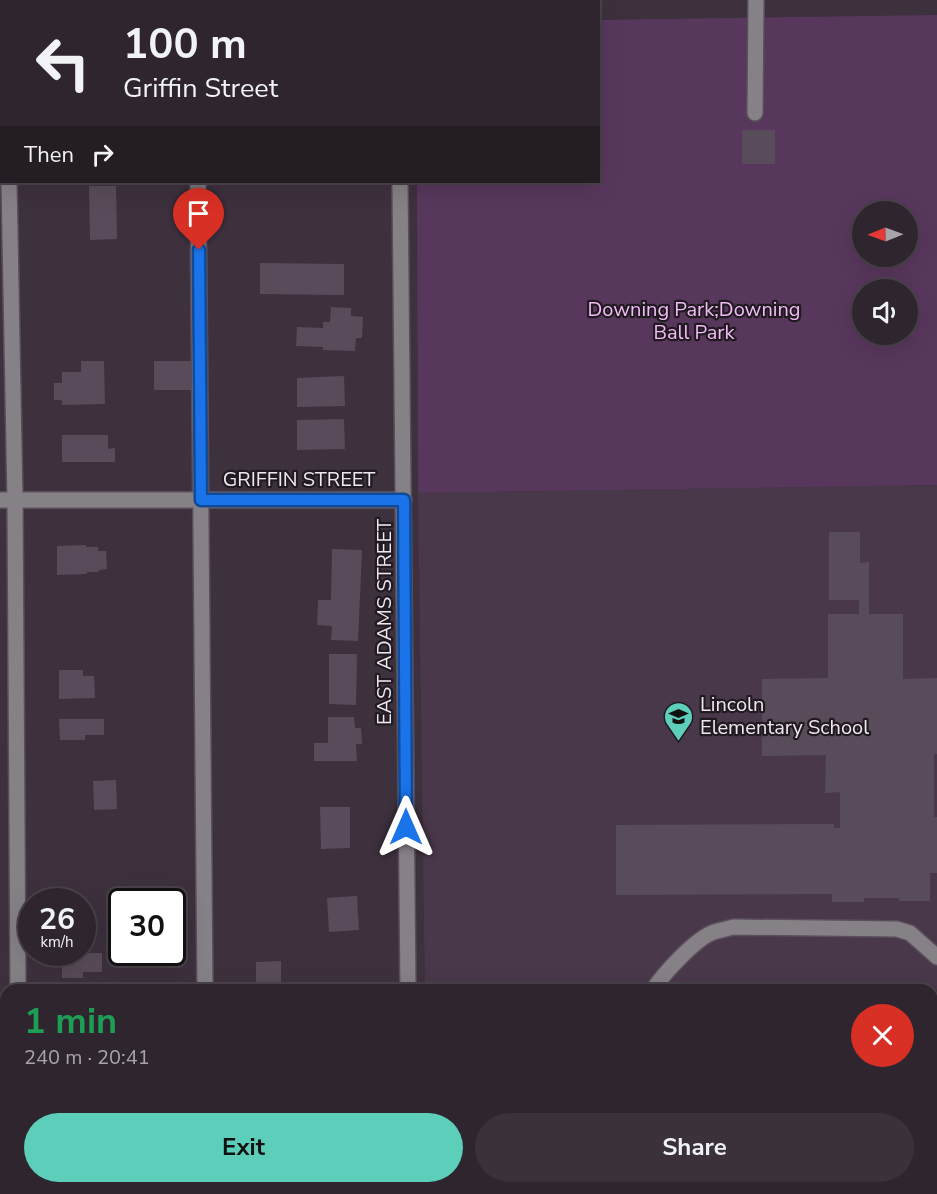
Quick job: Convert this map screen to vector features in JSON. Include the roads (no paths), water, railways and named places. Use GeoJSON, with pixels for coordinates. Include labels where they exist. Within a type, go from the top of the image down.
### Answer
{"type":"FeatureCollection","features":[{"type":"Feature","properties":{"kind":"street"},"geometry":{"type":"LineString","coordinates":[[754,113],[756,0]]}},
{"type":"Feature","properties":{"kind":"street"},"geometry":{"type":"LineString","coordinates":[[9,183],[7,500],[18,984]]}},
{"type":"Feature","properties":{"kind":"street"},"geometry":{"type":"LineString","coordinates":[[198,183],[205,984]]}},
{"type":"Feature","properties":{"kind":"street","name":"EAST ADAMS STREET"},"geometry":{"type":"LineString","coordinates":[[400,183],[408,984]]}},
{"type":"Feature","properties":{"kind":"street","name":"GRIFFIN STREET"},"geometry":{"type":"LineString","coordinates":[[7,500],[404,500]]}},
{"type":"Feature","properties":{"kind":"street"},"geometry":{"type":"LineString","coordinates":[[657,984],[686,952],[712,932],[733,927],[897,929],[910,933],[937,957]]}},
{"type":"Feature","properties":{"kind":"place","name":"Lincoln Elementary School"},"geometry":{"type":"Point","coordinates":[679,742]}},
{"type":"Feature","properties":{"kind":"park label","name":"Downing Park;Downing Ball Park"},"geometry":{"type":"Point","coordinates":[694,320]}}]}
